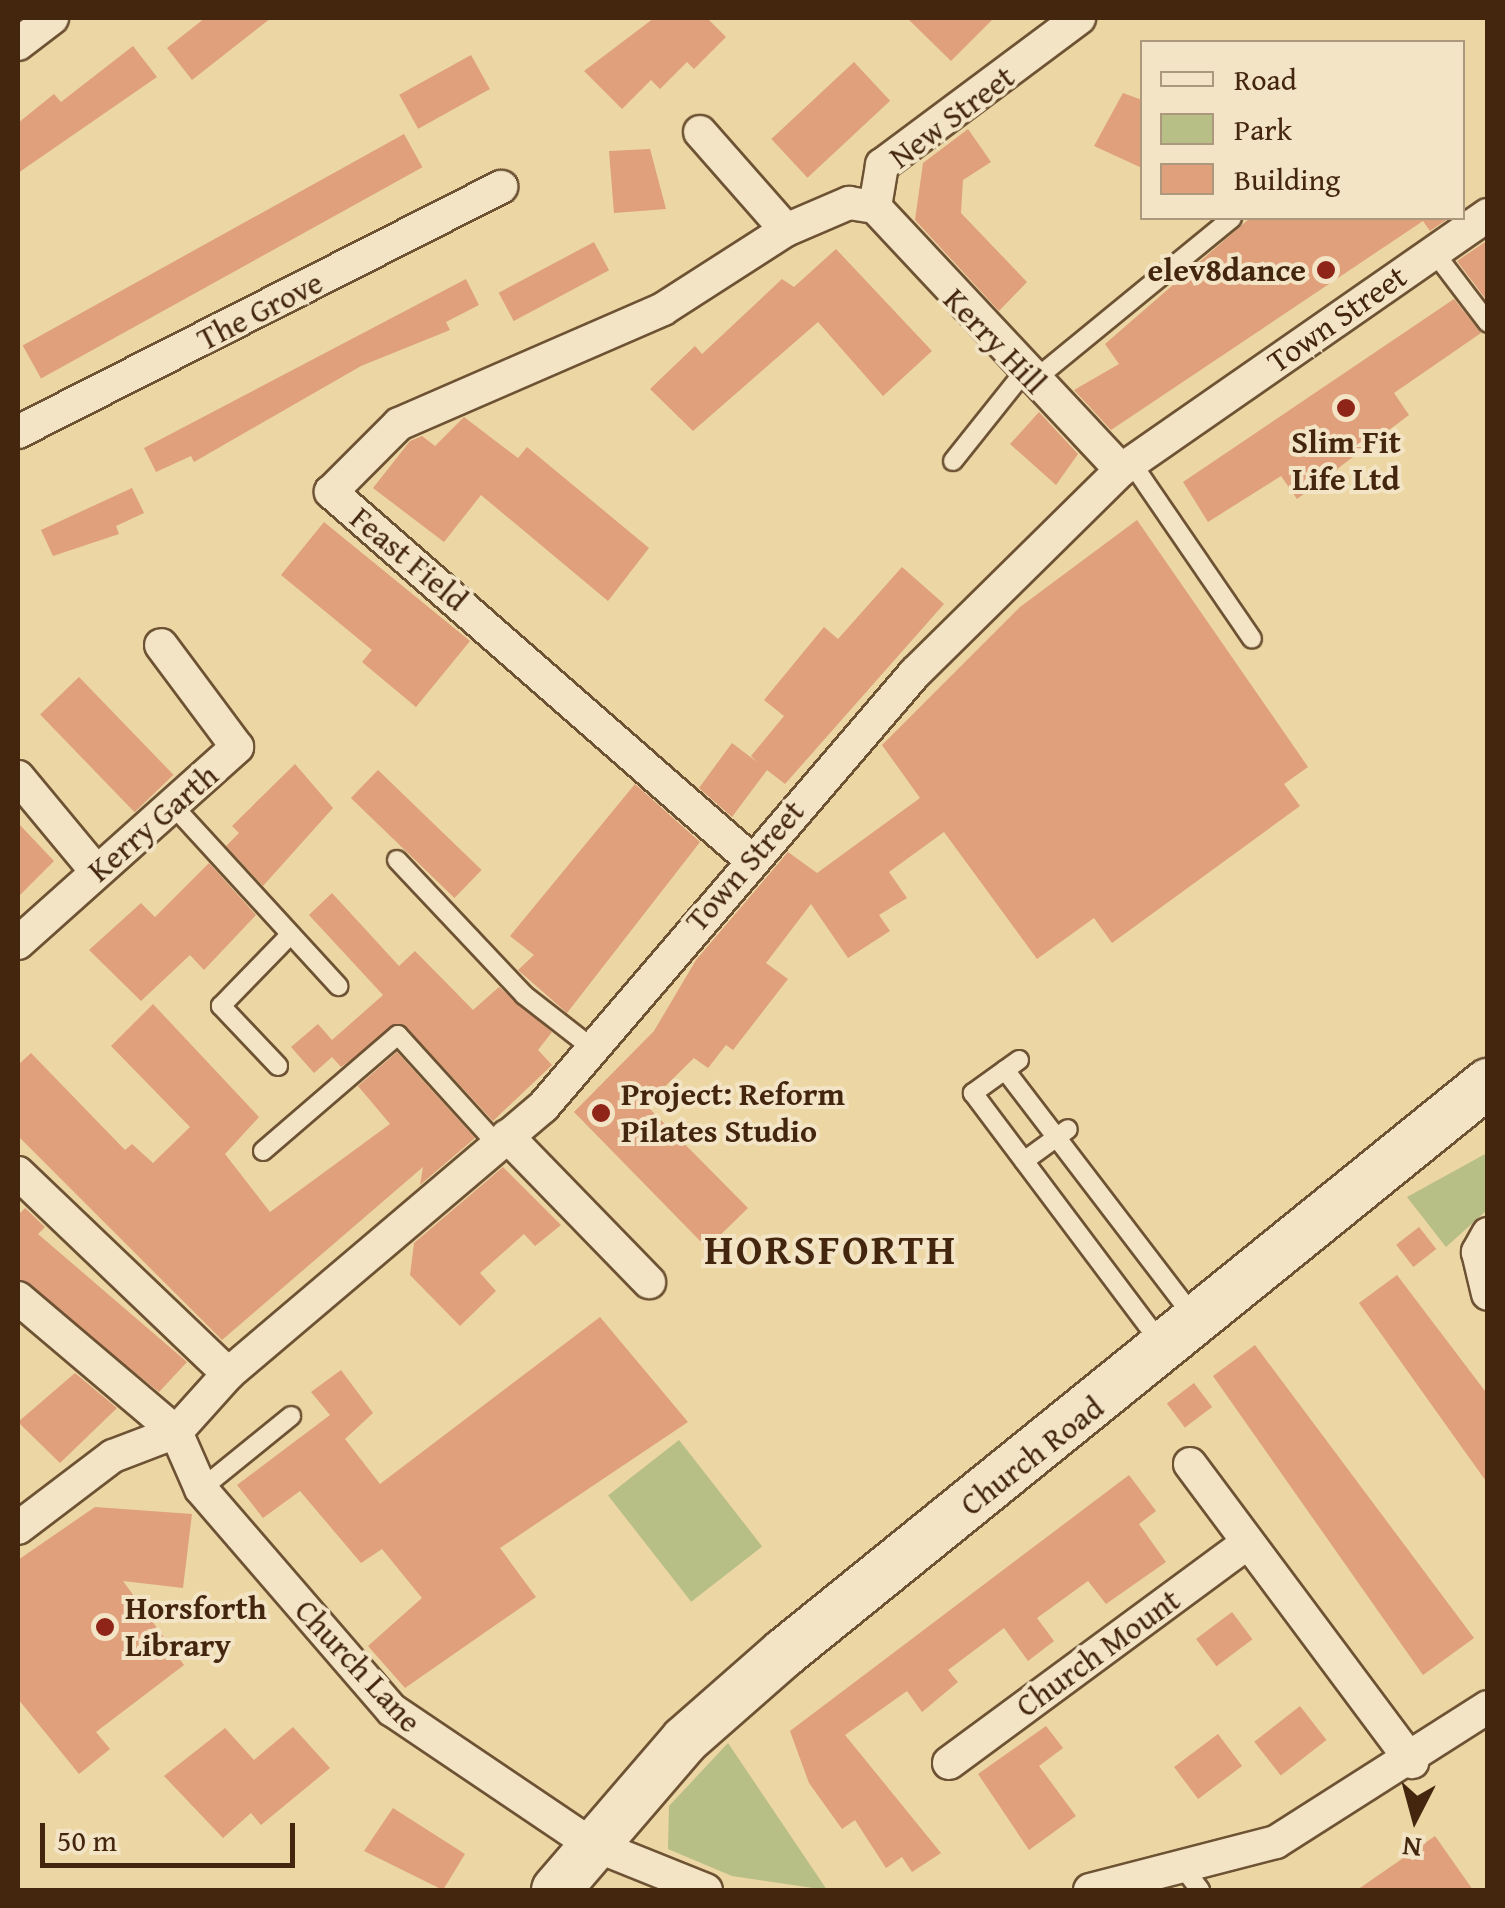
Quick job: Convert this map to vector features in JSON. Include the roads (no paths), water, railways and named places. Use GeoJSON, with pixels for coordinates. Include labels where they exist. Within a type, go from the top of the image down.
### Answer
{"type":"FeatureCollection","features":[{"type":"Feature","properties":{"kind":"street"},"geometry":{"type":"LineString","coordinates":[[18,44],[52,18]]}},
{"type":"Feature","properties":{"kind":"street","name":"New Street"},"geometry":{"type":"LineString","coordinates":[[786,230],[849,203],[875,206],[882,165],[1058,25]]}},
{"type":"Feature","properties":{"kind":"street"},"geometry":{"type":"LineString","coordinates":[[700,132],[786,230]]}},
{"type":"Feature","properties":{"kind":"street","name":"The Grove"},"geometry":{"type":"LineString","coordinates":[[18,432],[501,186]]}},
{"type":"Feature","properties":{"kind":"street","name":"Kerry Hill"},"geometry":{"type":"LineString","coordinates":[[875,206],[1028,376],[1126,466]]}},
{"type":"Feature","properties":{"kind":"street","name":"Town Street"},"geometry":{"type":"LineString","coordinates":[[18,1528],[113,1456],[176,1432],[228,1374],[502,1140],[592,1048],[749,858],[915,673],[1126,466],[1488,215]]}},
{"type":"Feature","properties":{"kind":"street","name":"Feast Field"},"geometry":{"type":"LineString","coordinates":[[749,858],[331,492],[399,424],[663,310],[786,230]]}},
{"type":"Feature","properties":{"kind":"street","name":"Kerry Garth"},"geometry":{"type":"LineString","coordinates":[[18,943],[96,871],[177,810],[237,747],[161,645]]}},
{"type":"Feature","properties":{"kind":"street"},"geometry":{"type":"LineString","coordinates":[[18,777],[96,871]]}},
{"type":"Feature","properties":{"kind":"street","name":"Church Road"},"geometry":{"type":"LineString","coordinates":[[556,1890],[589,1843],[771,1664],[1183,1337],[1488,1083]]}},
{"type":"Feature","properties":{"kind":"street"},"geometry":{"type":"LineString","coordinates":[[502,1140],[649,1282]]}},
{"type":"Feature","properties":{"kind":"street"},"geometry":{"type":"LineString","coordinates":[[18,1174],[228,1374]]}},
{"type":"Feature","properties":{"kind":"street"},"geometry":{"type":"LineString","coordinates":[[1488,1234],[1478,1252],[1488,1294]]}},
{"type":"Feature","properties":{"kind":"street"},"geometry":{"type":"LineString","coordinates":[[18,1298],[176,1432]]}},
{"type":"Feature","properties":{"kind":"street","name":"Church Lane"},"geometry":{"type":"LineString","coordinates":[[176,1432],[201,1489],[392,1710],[589,1843],[706,1890]]}},
{"type":"Feature","properties":{"kind":"street"},"geometry":{"type":"LineString","coordinates":[[1190,1464],[1412,1762]]}},
{"type":"Feature","properties":{"kind":"street","name":"Church Mount"},"geometry":{"type":"LineString","coordinates":[[949,1763],[1248,1542]]}},
{"type":"Feature","properties":{"kind":"street"},"geometry":{"type":"LineString","coordinates":[[1090,1890],[1191,1878],[1276,1842],[1412,1762],[1488,1707]]}},
{"type":"Feature","properties":{"kind":"lane"},"geometry":{"type":"LineString","coordinates":[[953,461],[1028,376],[1229,220]]}},
{"type":"Feature","properties":{"kind":"lane"},"geometry":{"type":"LineString","coordinates":[[1434,252],[1488,324]]}},
{"type":"Feature","properties":{"kind":"lane"},"geometry":{"type":"LineString","coordinates":[[1126,466],[1252,639]]}},
{"type":"Feature","properties":{"kind":"lane"},"geometry":{"type":"LineString","coordinates":[[177,810],[338,986]]}},
{"type":"Feature","properties":{"kind":"lane"},"geometry":{"type":"LineString","coordinates":[[397,860],[524,995],[592,1048]]}},
{"type":"Feature","properties":{"kind":"lane"},"geometry":{"type":"LineString","coordinates":[[278,1066],[221,1006],[290,935]]}},
{"type":"Feature","properties":{"kind":"lane"},"geometry":{"type":"LineString","coordinates":[[263,1150],[398,1035],[502,1140]]}},
{"type":"Feature","properties":{"kind":"lane"},"geometry":{"type":"LineString","coordinates":[[1012,1065],[1062,1133],[1183,1337],[1024,1161],[972,1092],[1012,1065]]}},
{"type":"Feature","properties":{"kind":"lane"},"geometry":{"type":"LineString","coordinates":[[1024,1161],[1062,1133]]}},
{"type":"Feature","properties":{"kind":"lane"},"geometry":{"type":"LineString","coordinates":[[201,1489],[291,1416]]}},
{"type":"Feature","properties":{"kind":"place","name":"elev8dance"},"geometry":{"type":"Point","coordinates":[1326,270]}},
{"type":"Feature","properties":{"kind":"place","name":"Slim Fit Life Ltd"},"geometry":{"type":"Point","coordinates":[1346,408]}},
{"type":"Feature","properties":{"kind":"place","name":"Project: Reform Pilates Studio"},"geometry":{"type":"Point","coordinates":[601,1113]}},
{"type":"Feature","properties":{"kind":"place","name":"Horsforth Library"},"geometry":{"type":"Point","coordinates":[105,1627]}},
{"type":"Feature","properties":{"kind":"district","name":"HORSFORTH"},"geometry":{"type":"Point","coordinates":[831,1249]}}]}
